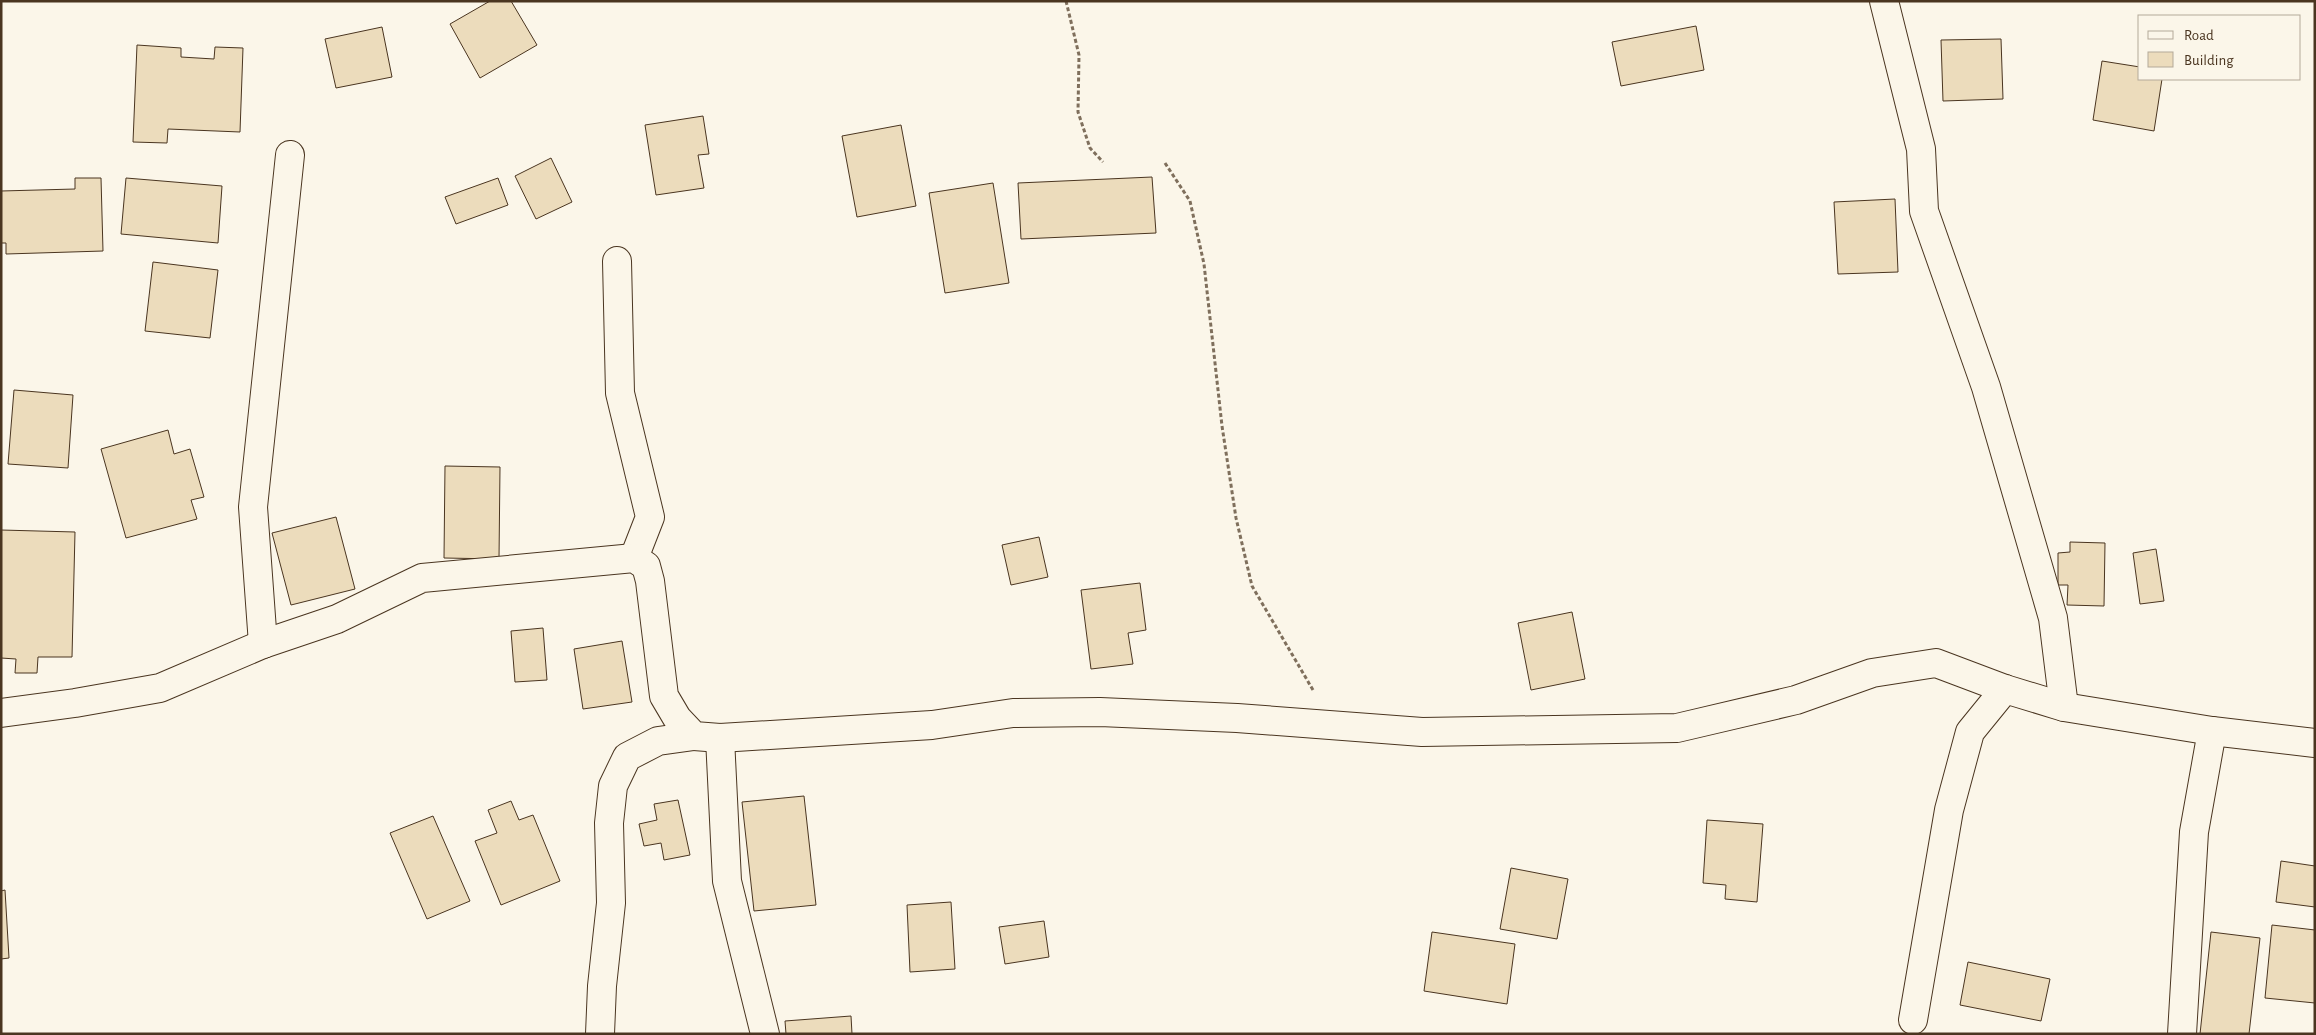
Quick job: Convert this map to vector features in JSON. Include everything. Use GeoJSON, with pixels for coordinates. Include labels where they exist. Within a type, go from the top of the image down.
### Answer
{"type":"FeatureCollection","features":[{"type":"Feature","properties":{"kind":"street"},"geometry":{"type":"LineString","coordinates":[[1884,1],[1921,149],[1924,211],[1986,387],[2053,618],[2064,707]]}},
{"type":"Feature","properties":{"kind":"street"},"geometry":{"type":"LineString","coordinates":[[263,644],[253,507],[290,155]]}},
{"type":"Feature","properties":{"kind":"street"},"geometry":{"type":"LineString","coordinates":[[617,261],[620,393],[650,517],[634,558]]}},
{"type":"Feature","properties":{"kind":"street"},"geometry":{"type":"LineString","coordinates":[[1,713],[75,703],[160,688],[263,644],[337,619],[422,578],[634,558],[646,566],[650,582],[664,696],[677,718],[707,737]]}},
{"type":"Feature","properties":{"kind":"street"},"geometry":{"type":"LineString","coordinates":[[600,1034],[602,986],[611,902],[609,823],[613,786],[627,757],[658,741],[932,725],[1013,713],[1100,712],[1237,718],[1422,732],[1677,728],[1796,700],[1872,673],[1936,663],[2005,689],[2064,707],[2212,731],[2315,743]]}},
{"type":"Feature","properties":{"kind":"street"},"geometry":{"type":"LineString","coordinates":[[1913,1020],[1949,810],[1970,732],[2005,689]]}},
{"type":"Feature","properties":{"kind":"street"},"geometry":{"type":"LineString","coordinates":[[2182,1034],[2194,832],[2212,731]]}},
{"type":"Feature","properties":{"kind":"street"},"geometry":{"type":"LineString","coordinates":[[707,737],[726,881],[765,1034]]}},
{"type":"Feature","properties":{"kind":"path"},"geometry":{"type":"LineString","coordinates":[[1066,1],[1079,55],[1078,112],[1090,148],[1103,162]]}},
{"type":"Feature","properties":{"kind":"path"},"geometry":{"type":"LineString","coordinates":[[1165,163],[1190,202],[1204,264],[1236,518],[1252,586],[1315,693],[1341,726]]}},
{"type":"Feature","properties":{"kind":"building"},"geometry":{"type":"Polygon","coordinates":[[[490,1],[511,1],[537,45],[480,78],[450,24],[490,1]]]}},
{"type":"Feature","properties":{"kind":"building"},"geometry":{"type":"Polygon","coordinates":[[[1696,26],[1704,70],[1621,86],[1612,42],[1696,26]]]}},
{"type":"Feature","properties":{"kind":"building"},"geometry":{"type":"Polygon","coordinates":[[[382,27],[392,77],[336,88],[325,39],[382,27]]]}},
{"type":"Feature","properties":{"kind":"building"},"geometry":{"type":"Polygon","coordinates":[[[2001,39],[2003,99],[1943,101],[1941,40],[2001,39]]]}},
{"type":"Feature","properties":{"kind":"building"},"geometry":{"type":"Polygon","coordinates":[[[137,45],[181,48],[181,57],[214,59],[215,47],[243,48],[240,132],[168,129],[167,143],[133,142],[137,45]]]}},
{"type":"Feature","properties":{"kind":"building"},"geometry":{"type":"Polygon","coordinates":[[[2102,61],[2138,67],[2138,80],[2162,80],[2154,131],[2093,120],[2102,61]]]}},
{"type":"Feature","properties":{"kind":"building"},"geometry":{"type":"Polygon","coordinates":[[[703,116],[709,154],[698,155],[704,188],[656,195],[645,125],[703,116]]]}},
{"type":"Feature","properties":{"kind":"building"},"geometry":{"type":"Polygon","coordinates":[[[901,125],[916,206],[857,217],[842,136],[901,125]]]}},
{"type":"Feature","properties":{"kind":"building"},"geometry":{"type":"Polygon","coordinates":[[[551,158],[572,202],[536,219],[515,176],[551,158]]]}},
{"type":"Feature","properties":{"kind":"building"},"geometry":{"type":"Polygon","coordinates":[[[1152,177],[1156,233],[1021,239],[1018,183],[1152,177]]]}},
{"type":"Feature","properties":{"kind":"building"},"geometry":{"type":"Polygon","coordinates":[[[75,178],[101,178],[103,251],[6,254],[6,243],[1,243],[1,191],[75,189],[75,178]]]}},
{"type":"Feature","properties":{"kind":"building"},"geometry":{"type":"Polygon","coordinates":[[[126,178],[222,186],[218,243],[121,234],[126,178]]]}},
{"type":"Feature","properties":{"kind":"building"},"geometry":{"type":"Polygon","coordinates":[[[498,178],[508,205],[456,224],[445,197],[498,178]]]}},
{"type":"Feature","properties":{"kind":"building"},"geometry":{"type":"Polygon","coordinates":[[[993,183],[1009,283],[945,293],[929,193],[993,183]]]}},
{"type":"Feature","properties":{"kind":"building"},"geometry":{"type":"Polygon","coordinates":[[[1895,199],[1898,272],[1838,274],[1834,202],[1895,199]]]}},
{"type":"Feature","properties":{"kind":"building"},"geometry":{"type":"Polygon","coordinates":[[[153,262],[218,270],[210,338],[145,331],[153,262]]]}},
{"type":"Feature","properties":{"kind":"building"},"geometry":{"type":"Polygon","coordinates":[[[14,390],[73,395],[68,468],[8,464],[14,390]]]}},
{"type":"Feature","properties":{"kind":"building"},"geometry":{"type":"Polygon","coordinates":[[[168,430],[174,454],[190,449],[204,497],[191,500],[197,519],[126,538],[101,449],[168,430]]]}},
{"type":"Feature","properties":{"kind":"building"},"geometry":{"type":"Polygon","coordinates":[[[445,466],[500,467],[499,559],[444,558],[445,466]]]}},
{"type":"Feature","properties":{"kind":"building"},"geometry":{"type":"Polygon","coordinates":[[[336,517],[355,589],[291,605],[272,533],[336,517]]]}},
{"type":"Feature","properties":{"kind":"building"},"geometry":{"type":"Polygon","coordinates":[[[1,530],[75,532],[72,657],[38,657],[37,673],[15,673],[16,659],[1,658],[1,530]]]}},
{"type":"Feature","properties":{"kind":"building"},"geometry":{"type":"Polygon","coordinates":[[[1039,537],[1048,577],[1011,585],[1002,545],[1039,537]]]}},
{"type":"Feature","properties":{"kind":"building"},"geometry":{"type":"Polygon","coordinates":[[[2070,542],[2105,543],[2104,606],[2067,605],[2068,585],[2058,585],[2058,553],[2070,552],[2070,542]]]}},
{"type":"Feature","properties":{"kind":"building"},"geometry":{"type":"Polygon","coordinates":[[[2156,549],[2164,601],[2140,604],[2133,553],[2156,549]]]}},
{"type":"Feature","properties":{"kind":"building"},"geometry":{"type":"Polygon","coordinates":[[[1140,583],[1146,630],[1128,633],[1133,664],[1091,669],[1081,590],[1140,583]]]}},
{"type":"Feature","properties":{"kind":"building"},"geometry":{"type":"Polygon","coordinates":[[[1572,612],[1585,679],[1531,690],[1518,623],[1572,612]]]}},
{"type":"Feature","properties":{"kind":"building"},"geometry":{"type":"Polygon","coordinates":[[[543,628],[547,680],[515,682],[511,631],[543,628]]]}},
{"type":"Feature","properties":{"kind":"building"},"geometry":{"type":"Polygon","coordinates":[[[622,641],[632,702],[583,709],[574,649],[622,641]]]}},
{"type":"Feature","properties":{"kind":"building"},"geometry":{"type":"Polygon","coordinates":[[[804,796],[816,905],[754,911],[742,802],[804,796]]]}},
{"type":"Feature","properties":{"kind":"building"},"geometry":{"type":"Polygon","coordinates":[[[678,800],[690,855],[664,860],[661,843],[644,846],[639,824],[657,820],[654,804],[678,800]]]}},
{"type":"Feature","properties":{"kind":"building"},"geometry":{"type":"Polygon","coordinates":[[[511,801],[519,820],[533,815],[560,881],[501,905],[475,841],[497,833],[488,810],[511,801]]]}},
{"type":"Feature","properties":{"kind":"building"},"geometry":{"type":"Polygon","coordinates":[[[433,816],[470,901],[427,919],[390,833],[433,816]]]}},
{"type":"Feature","properties":{"kind":"building"},"geometry":{"type":"Polygon","coordinates":[[[1707,820],[1763,824],[1757,902],[1725,899],[1726,885],[1703,883],[1707,820]]]}},
{"type":"Feature","properties":{"kind":"building"},"geometry":{"type":"Polygon","coordinates":[[[2281,861],[2315,866],[2315,907],[2276,902],[2281,861]]]}},
{"type":"Feature","properties":{"kind":"building"},"geometry":{"type":"Polygon","coordinates":[[[1511,868],[1568,879],[1557,939],[1500,929],[1511,868]]]}},
{"type":"Feature","properties":{"kind":"building"},"geometry":{"type":"Polygon","coordinates":[[[5,890],[9,958],[1,959],[1,891],[5,890]]]}},
{"type":"Feature","properties":{"kind":"building"},"geometry":{"type":"Polygon","coordinates":[[[951,902],[955,969],[910,972],[907,905],[951,902]]]}},
{"type":"Feature","properties":{"kind":"building"},"geometry":{"type":"Polygon","coordinates":[[[1044,921],[1049,957],[1005,964],[999,927],[1044,921]]]}},
{"type":"Feature","properties":{"kind":"building"},"geometry":{"type":"Polygon","coordinates":[[[2272,925],[2315,930],[2315,1003],[2265,998],[2272,925]]]}},
{"type":"Feature","properties":{"kind":"building"},"geometry":{"type":"Polygon","coordinates":[[[1432,932],[1515,944],[1507,1004],[1424,991],[1432,932]]]}},
{"type":"Feature","properties":{"kind":"building"},"geometry":{"type":"Polygon","coordinates":[[[2211,932],[2260,938],[2249,1034],[2200,1034],[2211,932]]]}},
{"type":"Feature","properties":{"kind":"building"},"geometry":{"type":"Polygon","coordinates":[[[1968,962],[2050,979],[2041,1021],[1960,1005],[1968,962]]]}},
{"type":"Feature","properties":{"kind":"building"},"geometry":{"type":"Polygon","coordinates":[[[851,1016],[852,1034],[786,1034],[785,1021],[851,1016]]]}}]}
